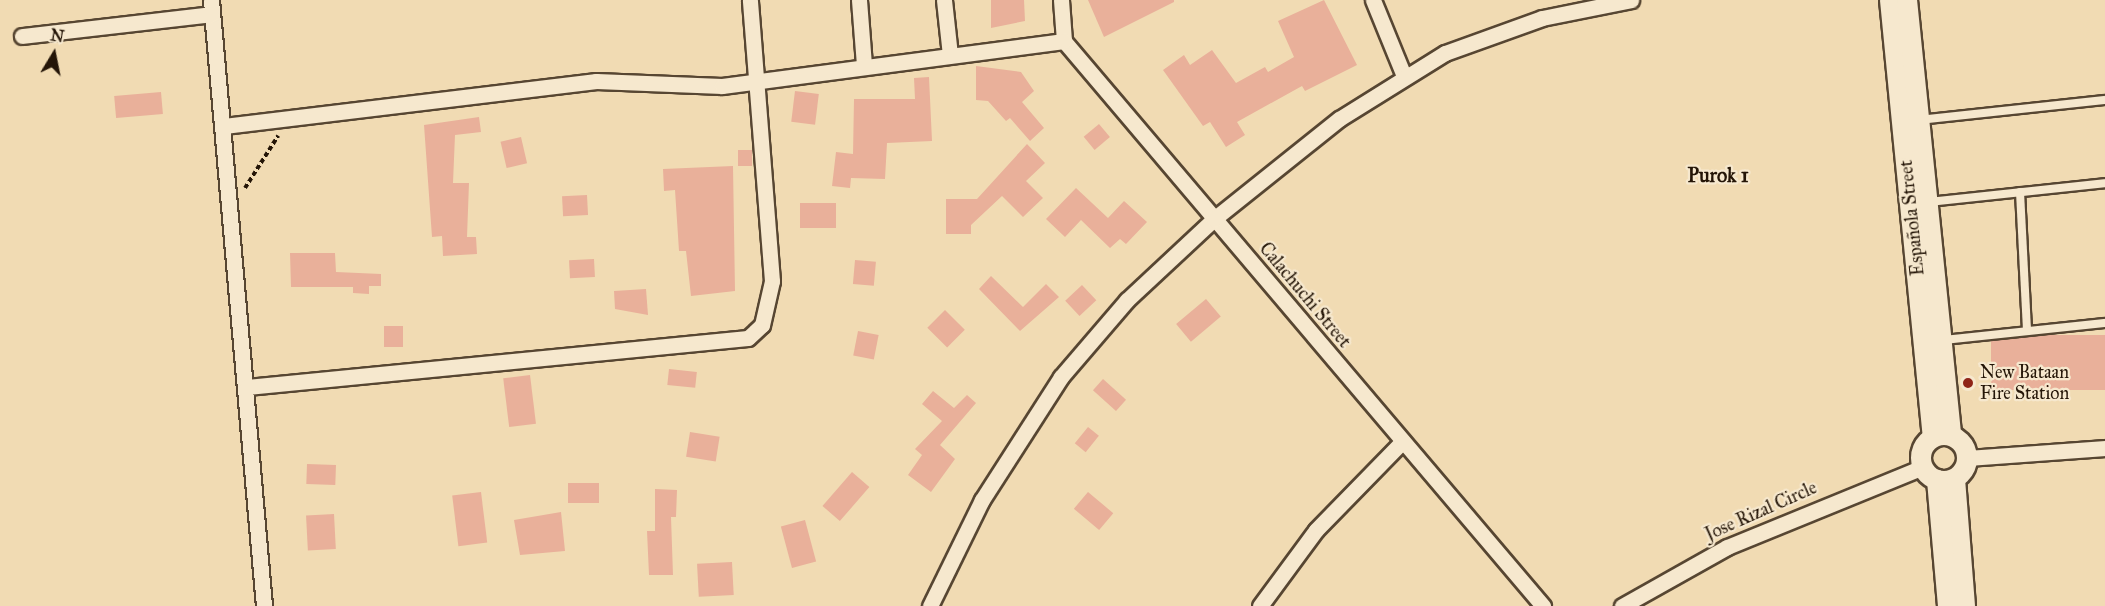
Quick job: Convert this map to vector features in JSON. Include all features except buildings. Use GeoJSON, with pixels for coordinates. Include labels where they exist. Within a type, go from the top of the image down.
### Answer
{"type":"FeatureCollection","features":[{"type":"Feature","properties":{"kind":"street"},"geometry":{"type":"LineString","coordinates":[[247,387],[748,338],[762,325],[771,281],[750,0]]}},
{"type":"Feature","properties":{"kind":"street"},"geometry":{"type":"LineString","coordinates":[[859,0],[864,65]]}},
{"type":"Feature","properties":{"kind":"street"},"geometry":{"type":"LineString","coordinates":[[944,0],[950,55]]}},
{"type":"Feature","properties":{"kind":"street"},"geometry":{"type":"LineString","coordinates":[[224,126],[596,81],[697,88],[757,78],[1064,41],[1061,0]]}},
{"type":"Feature","properties":{"kind":"street"},"geometry":{"type":"LineString","coordinates":[[1373,0],[1404,76]]}},
{"type":"Feature","properties":{"kind":"street"},"geometry":{"type":"LineString","coordinates":[[930,606],[982,500],[1062,377],[1127,300],[1214,219],[1298,150],[1404,76],[1490,33],[1630,0]]}},
{"type":"Feature","properties":{"kind":"street","name":"Española Street"},"geometry":{"type":"LineString","coordinates":[[1890,0],[1928,202],[1941,340],[1942,436]]}},
{"type":"Feature","properties":{"kind":"street","name":"Española Street"},"geometry":{"type":"LineString","coordinates":[[1907,0],[1911,121],[1942,436]]}},
{"type":"Feature","properties":{"kind":"street"},"geometry":{"type":"LineString","coordinates":[[22,36],[212,7],[233,209],[264,606]]}},
{"type":"Feature","properties":{"kind":"street","name":"Calachuchi Street"},"geometry":{"type":"LineString","coordinates":[[1064,41],[1543,606]]}},
{"type":"Feature","properties":{"kind":"street"},"geometry":{"type":"LineString","coordinates":[[1965,606],[1938,475],[1921,453],[1942,436],[1963,444],[1968,458]]}},
{"type":"Feature","properties":{"kind":"street"},"geometry":{"type":"LineString","coordinates":[[1260,606],[1316,530],[1403,441]]}},
{"type":"Feature","properties":{"kind":"street"},"geometry":{"type":"LineString","coordinates":[[1938,475],[1968,458],[2105,448]]}},
{"type":"Feature","properties":{"kind":"street"},"geometry":{"type":"LineString","coordinates":[[1938,475],[1948,606]]}},
{"type":"Feature","properties":{"kind":"street","name":"Jose Rizal Circle"},"geometry":{"type":"LineString","coordinates":[[1622,606],[1727,547],[1938,475]]}},
{"type":"Feature","properties":{"kind":"lane"},"geometry":{"type":"LineString","coordinates":[[1911,121],[2105,100]]}},
{"type":"Feature","properties":{"kind":"lane"},"geometry":{"type":"LineString","coordinates":[[1928,202],[2105,183]]}},
{"type":"Feature","properties":{"kind":"lane"},"geometry":{"type":"LineString","coordinates":[[2020,192],[2027,331]]}},
{"type":"Feature","properties":{"kind":"lane"},"geometry":{"type":"LineString","coordinates":[[1941,340],[2105,322]]}},
{"type":"Feature","properties":{"kind":"path"},"geometry":{"type":"LineString","coordinates":[[233,209],[291,119]]}},
{"type":"Feature","properties":{"kind":"place","name":"New Bataan Fire Station"},"geometry":{"type":"Point","coordinates":[1968,383]}},
{"type":"Feature","properties":{"kind":"district","name":"Purok 1"},"geometry":{"type":"Point","coordinates":[1718,175]}}]}
